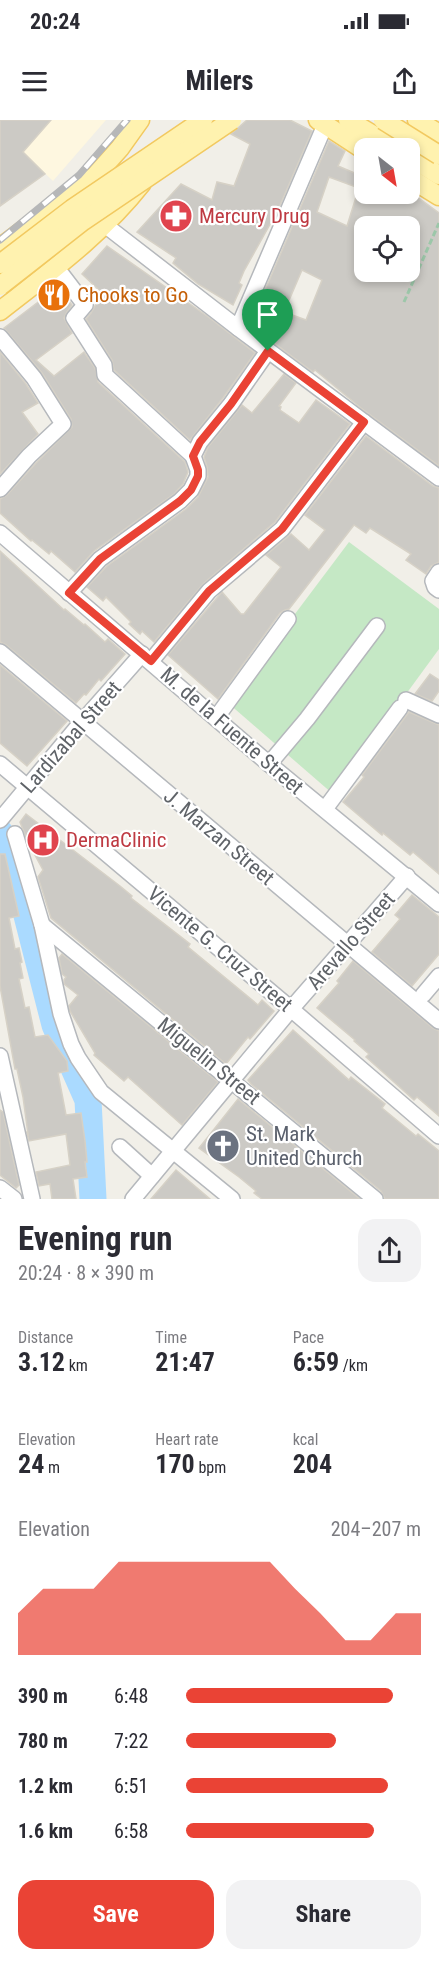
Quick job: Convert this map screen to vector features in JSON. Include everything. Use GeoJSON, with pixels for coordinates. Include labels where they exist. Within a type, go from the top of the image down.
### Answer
{"type":"FeatureCollection","features":[{"type":"Feature","properties":{"kind":"main road"},"geometry":{"type":"LineString","coordinates":[[0,248],[89,181],[120,148],[140,120]]}},
{"type":"Feature","properties":{"kind":"main road"},"geometry":{"type":"LineString","coordinates":[[0,311],[71,256],[124,206],[174,143],[186,120]]}},
{"type":"Feature","properties":{"kind":"main road"},"geometry":{"type":"LineString","coordinates":[[0,264],[72,209],[203,120]]}},
{"type":"Feature","properties":{"kind":"main road"},"geometry":{"type":"LineString","coordinates":[[0,286],[83,221],[232,120]]}},
{"type":"Feature","properties":{"kind":"main road"},"geometry":{"type":"LineString","coordinates":[[348,120],[378,138]]}},
{"type":"Feature","properties":{"kind":"main road"},"geometry":{"type":"LineString","coordinates":[[383,120],[439,155]]}},
{"type":"Feature","properties":{"kind":"main road"},"geometry":{"type":"LineString","coordinates":[[321,122],[354,143]]}},
{"type":"Feature","properties":{"kind":"main road"},"geometry":{"type":"LineString","coordinates":[[410,138],[419,122],[439,134]]}},
{"type":"Feature","properties":{"kind":"main road"},"geometry":{"type":"LineString","coordinates":[[420,164],[439,176]]}},
{"type":"Feature","properties":{"kind":"main road"},"geometry":{"type":"LineString","coordinates":[[420,184],[439,196]]}},
{"type":"Feature","properties":{"kind":"main road"},"geometry":{"type":"LineString","coordinates":[[43,215],[59,214],[69,219],[74,226],[77,238],[71,256]]}},
{"type":"Feature","properties":{"kind":"street"},"geometry":{"type":"LineString","coordinates":[[238,328],[321,122]]}},
{"type":"Feature","properties":{"kind":"street"},"geometry":{"type":"LineString","coordinates":[[105,225],[268,351],[439,478]]}},
{"type":"Feature","properties":{"kind":"street"},"geometry":{"type":"LineString","coordinates":[[56,267],[85,305],[74,318],[104,364],[105,375],[193,456],[198,470],[198,476],[191,490],[180,501],[100,559],[69,593]]}},
{"type":"Feature","properties":{"kind":"street"},"geometry":{"type":"LineString","coordinates":[[0,336],[34,378],[63,424],[29,456],[0,489]]}},
{"type":"Feature","properties":{"kind":"street"},"geometry":{"type":"LineString","coordinates":[[193,456],[200,442],[231,404],[268,351]]}},
{"type":"Feature","properties":{"kind":"street","name":"Lardizabal Street"},"geometry":{"type":"LineString","coordinates":[[2,816],[82,722],[147,658],[209,591],[282,529],[364,422]]}},
{"type":"Feature","properties":{"kind":"street","name":"M. de la Fuente Street"},"geometry":{"type":"LineString","coordinates":[[0,533],[269,764],[439,904]]}},
{"type":"Feature","properties":{"kind":"street"},"geometry":{"type":"LineString","coordinates":[[439,572],[433,581],[439,590]]}},
{"type":"Feature","properties":{"kind":"street"},"geometry":{"type":"LineString","coordinates":[[216,718],[288,619]]}},
{"type":"Feature","properties":{"kind":"street"},"geometry":{"type":"LineString","coordinates":[[269,764],[377,626]]}},
{"type":"Feature","properties":{"kind":"street","name":"J. Marzan Street"},"geometry":{"type":"LineString","coordinates":[[0,652],[439,1021]]}},
{"type":"Feature","properties":{"kind":"street"},"geometry":{"type":"LineString","coordinates":[[325,809],[403,704],[439,715]]}},
{"type":"Feature","properties":{"kind":"street","name":"Vicente G. Cruz Street"},"geometry":{"type":"LineString","coordinates":[[0,764],[439,1136]]}},
{"type":"Feature","properties":{"kind":"street"},"geometry":{"type":"LineString","coordinates":[[15,834],[42,925],[61,1014],[71,1044],[93,1082],[101,1092],[232,1199]]}},
{"type":"Feature","properties":{"kind":"street","name":"Arevallo Street"},"geometry":{"type":"LineString","coordinates":[[133,1199],[291,1009],[407,876]]}},
{"type":"Feature","properties":{"kind":"street","name":"Miguelin Street"},"geometry":{"type":"LineString","coordinates":[[42,925],[375,1199]]}},
{"type":"Feature","properties":{"kind":"street"},"geometry":{"type":"LineString","coordinates":[[423,995],[439,976]]}},
{"type":"Feature","properties":{"kind":"street"},"geometry":{"type":"LineString","coordinates":[[0,1056],[32,1199]]}},
{"type":"Feature","properties":{"kind":"street"},"geometry":{"type":"LineString","coordinates":[[120,1147],[152,1176]]}},
{"type":"Feature","properties":{"kind":"street"},"geometry":{"type":"LineString","coordinates":[[0,1188],[14,1199]]}},
{"type":"Feature","properties":{"kind":"path"},"geometry":{"type":"LineString","coordinates":[[404,302],[439,223]]}},
{"type":"Feature","properties":{"kind":"shaded area"},"geometry":{"type":"Polygon","coordinates":[[[0,120],[106,120],[53,181],[0,131],[0,120]]]}},
{"type":"Feature","properties":{"kind":"green space"},"geometry":{"type":"Polygon","coordinates":[[[349,542],[439,609],[439,649],[333,794],[228,703],[349,542]]]}},
{"type":"Feature","properties":{"kind":"building"},"geometry":{"type":"Polygon","coordinates":[[[0,120],[51,120],[23,152],[45,174],[0,206],[0,120]]]}},
{"type":"Feature","properties":{"kind":"building"},"geometry":{"type":"Polygon","coordinates":[[[247,120],[290,120],[312,131],[278,210],[244,271],[239,283],[242,285],[233,305],[198,284],[173,263],[176,258],[137,232],[181,184],[212,200],[217,182],[234,186],[250,144],[231,134],[247,120]]]}},
{"type":"Feature","properties":{"kind":"building"},"geometry":{"type":"Polygon","coordinates":[[[329,141],[345,151],[338,166],[354,173],[354,186],[329,177],[317,212],[347,226],[354,204],[420,204],[420,199],[439,213],[439,466],[361,408],[315,370],[313,372],[250,325],[329,141]],[[302,270],[284,312],[306,320],[322,280],[302,270]]]}},
{"type":"Feature","properties":{"kind":"building"},"geometry":{"type":"Polygon","coordinates":[[[107,246],[207,316],[255,353],[190,440],[114,370],[112,360],[86,319],[102,293],[82,274],[107,246]]]}},
{"type":"Feature","properties":{"kind":"building"},"geometry":{"type":"Polygon","coordinates":[[[58,287],[72,305],[64,318],[72,333],[36,360],[54,376],[84,352],[95,368],[98,382],[185,462],[188,472],[183,484],[174,494],[94,551],[75,572],[51,551],[49,554],[31,541],[0,513],[0,499],[7,495],[72,427],[71,419],[42,373],[4,328],[58,287]]]}},
{"type":"Feature","properties":{"kind":"building"},"geometry":{"type":"Polygon","coordinates":[[[0,352],[38,403],[22,412],[38,434],[0,474],[0,352]]]}},
{"type":"Feature","properties":{"kind":"building"},"geometry":{"type":"Polygon","coordinates":[[[284,374],[296,383],[279,406],[280,410],[299,423],[316,400],[350,424],[275,522],[203,584],[154,642],[142,631],[140,634],[129,624],[131,622],[106,597],[103,601],[87,587],[107,566],[186,509],[198,497],[208,477],[204,457],[208,447],[242,405],[252,413],[284,374]]]}},
{"type":"Feature","properties":{"kind":"building"},"geometry":{"type":"Polygon","coordinates":[[[366,436],[433,486],[439,488],[439,562],[431,566],[426,574],[406,560],[411,554],[370,528],[366,533],[354,525],[289,609],[280,613],[218,699],[168,655],[222,592],[241,614],[244,614],[281,567],[266,555],[291,534],[309,550],[325,530],[305,515],[366,436]]]}},
{"type":"Feature","properties":{"kind":"building"},"geometry":{"type":"Polygon","coordinates":[[[0,551],[64,610],[85,624],[105,642],[108,639],[125,654],[101,681],[99,679],[76,703],[0,642],[0,551]]]}},
{"type":"Feature","properties":{"kind":"building"},"geometry":{"type":"Polygon","coordinates":[[[0,665],[67,721],[27,766],[0,743],[0,665]]]}},
{"type":"Feature","properties":{"kind":"building"},"geometry":{"type":"Polygon","coordinates":[[[430,674],[439,680],[439,691],[432,701],[415,694],[430,674]]]}},
{"type":"Feature","properties":{"kind":"building"},"geometry":{"type":"Polygon","coordinates":[[[409,712],[439,725],[439,874],[413,852],[410,855],[383,833],[382,835],[343,802],[364,777],[362,775],[409,712]]]}},
{"type":"Feature","properties":{"kind":"building"},"geometry":{"type":"Polygon","coordinates":[[[26,814],[120,886],[132,896],[131,898],[190,944],[188,947],[258,1005],[262,1000],[274,1011],[250,1039],[248,1037],[226,1064],[51,918],[38,877],[43,870],[20,822],[26,814]]]}},
{"type":"Feature","properties":{"kind":"building"},"geometry":{"type":"Polygon","coordinates":[[[0,854],[5,854],[19,916],[9,918],[15,949],[19,948],[22,962],[20,963],[23,978],[19,979],[25,1008],[29,1007],[35,1037],[48,1035],[67,1061],[68,1071],[58,1073],[66,1115],[81,1113],[87,1177],[73,1179],[76,1199],[52,1199],[50,1184],[39,1186],[36,1172],[70,1165],[66,1134],[29,1141],[27,1133],[23,1097],[17,1069],[15,1069],[0,986],[0,854]]]}},
{"type":"Feature","properties":{"kind":"building"},"geometry":{"type":"Polygon","coordinates":[[[412,895],[439,917],[439,954],[412,986],[372,952],[400,919],[395,915],[412,895]]]}},
{"type":"Feature","properties":{"kind":"building"},"geometry":{"type":"Polygon","coordinates":[[[62,954],[218,1082],[182,1125],[128,1077],[124,1081],[94,1055],[95,1053],[70,1011],[69,1006],[78,995],[64,984],[66,977],[62,974],[59,958],[62,954]]]}},
{"type":"Feature","properties":{"kind":"building"},"geometry":{"type":"Polygon","coordinates":[[[353,961],[439,1031],[439,1116],[417,1097],[414,1100],[366,1057],[369,1054],[355,1040],[317,1008],[339,983],[337,981],[353,961]]]}},
{"type":"Feature","properties":{"kind":"building"},"geometry":{"type":"Polygon","coordinates":[[[293,1030],[349,1080],[351,1077],[385,1104],[382,1108],[416,1136],[418,1134],[439,1151],[439,1199],[385,1199],[381,1191],[251,1084],[248,1080],[293,1030]]]}},
{"type":"Feature","properties":{"kind":"building"},"geometry":{"type":"Polygon","coordinates":[[[238,1099],[360,1199],[262,1199],[239,1177],[199,1148],[238,1099]]]}},
{"type":"Feature","properties":{"kind":"building"},"geometry":{"type":"Polygon","coordinates":[[[0,1110],[3,1112],[19,1185],[16,1188],[0,1175],[0,1110]]]}},
{"type":"Feature","properties":{"kind":"building"},"geometry":{"type":"Polygon","coordinates":[[[176,1170],[210,1199],[151,1199],[176,1170]]]}},
{"type":"Feature","properties":{"kind":"waterway"},"geometry":{"type":"LineString","coordinates":[[0,833],[10,849],[55,1025],[88,1100],[93,1199]]}},
{"type":"Feature","properties":{"kind":"railway"},"geometry":{"type":"LineString","coordinates":[[0,240],[79,175],[127,120]]}},
{"type":"Feature","properties":{"kind":"place","name":"Mercury Drug"},"geometry":{"type":"Point","coordinates":[176,216]}},
{"type":"Feature","properties":{"kind":"place","name":"Chooks to Go"},"geometry":{"type":"Point","coordinates":[54,295]}},
{"type":"Feature","properties":{"kind":"place","name":"DermaClinic"},"geometry":{"type":"Point","coordinates":[43,840]}},
{"type":"Feature","properties":{"kind":"place","name":"St. Mark United Church"},"geometry":{"type":"Point","coordinates":[223,1146]}},
{"type":"Feature","properties":{"kind":"route"},"geometry":{"type":"LineString","coordinates":[[268,351],[364,422],[282,529],[209,591],[151,661],[69,593],[100,559],[180,501],[191,490],[198,476],[193,456],[200,442],[231,404],[268,351]]}}]}
